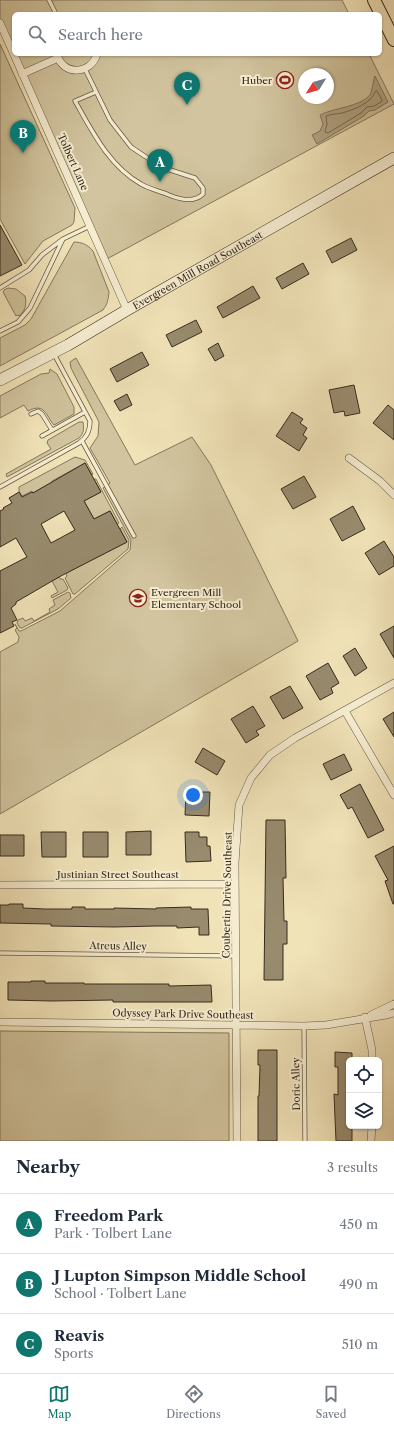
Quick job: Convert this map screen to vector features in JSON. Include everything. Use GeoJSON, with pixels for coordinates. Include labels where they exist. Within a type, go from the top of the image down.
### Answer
{"type":"FeatureCollection","features":[{"type":"Feature","properties":{"kind":"main road"},"geometry":{"type":"LineString","coordinates":[[374,0],[380,12]]}},
{"type":"Feature","properties":{"kind":"main road"},"geometry":{"type":"LineString","coordinates":[[382,16],[394,40]]}},
{"type":"Feature","properties":{"kind":"main road","name":"Evergreen Mill Road Southeast"},"geometry":{"type":"LineString","coordinates":[[0,380],[54,352],[394,158]]}},
{"type":"Feature","properties":{"kind":"street","name":"Tolbert Lane"},"geometry":{"type":"LineString","coordinates":[[0,23],[12,51]]}},
{"type":"Feature","properties":{"kind":"street","name":"Tolbert Lane"},"geometry":{"type":"LineString","coordinates":[[14,56],[127,310]]}},
{"type":"Feature","properties":{"kind":"street"},"geometry":{"type":"LineString","coordinates":[[22,74],[58,56],[65,67],[73,70],[83,70],[90,66],[97,56]]}},
{"type":"Feature","properties":{"kind":"street"},"geometry":{"type":"LineString","coordinates":[[349,458],[380,481],[394,495]]}},
{"type":"Feature","properties":{"kind":"street","name":"Coubertin Drive Southeast"},"geometry":{"type":"LineString","coordinates":[[237,1141],[235,863],[239,805],[251,778],[270,755],[295,738],[394,682]]}},
{"type":"Feature","properties":{"kind":"street"},"geometry":{"type":"LineString","coordinates":[[345,711],[394,795]]}},
{"type":"Feature","properties":{"kind":"street","name":"Justinian Street Southeast"},"geometry":{"type":"LineString","coordinates":[[0,885],[235,884]]}},
{"type":"Feature","properties":{"kind":"street","name":"Odyssey Park Drive Southeast"},"geometry":{"type":"LineString","coordinates":[[365,1018],[394,1004]]}},
{"type":"Feature","properties":{"kind":"street","name":"Odyssey Park Drive Southeast"},"geometry":{"type":"LineString","coordinates":[[0,1022],[304,1026],[394,1013]]}},
{"type":"Feature","properties":{"kind":"street"},"geometry":{"type":"LineString","coordinates":[[365,1018],[372,1050],[372,1057]]}},
{"type":"Feature","properties":{"kind":"street"},"geometry":{"type":"LineString","coordinates":[[371,1141],[372,1129]]}},
{"type":"Feature","properties":{"kind":"lane"},"geometry":{"type":"LineString","coordinates":[[49,0],[55,12]]}},
{"type":"Feature","properties":{"kind":"lane"},"geometry":{"type":"LineString","coordinates":[[85,69],[110,120],[131,147],[161,167],[195,178],[203,188],[204,194],[198,199],[192,200],[173,196],[141,184],[119,167],[98,142],[76,101],[96,92]]}},
{"type":"Feature","properties":{"kind":"lane"},"geometry":{"type":"LineString","coordinates":[[0,288],[29,270],[42,255],[63,239],[90,226]]}},
{"type":"Feature","properties":{"kind":"lane"},"geometry":{"type":"LineString","coordinates":[[0,331],[18,322],[30,308],[63,239]]}},
{"type":"Feature","properties":{"kind":"lane"},"geometry":{"type":"LineString","coordinates":[[0,487],[82,441],[86,437],[90,428],[90,421],[54,352]]}},
{"type":"Feature","properties":{"kind":"lane"},"geometry":{"type":"LineString","coordinates":[[31,414],[38,411],[42,414],[52,430]]}},
{"type":"Feature","properties":{"kind":"lane"},"geometry":{"type":"LineString","coordinates":[[42,436],[85,412]]}},
{"type":"Feature","properties":{"kind":"lane"},"geometry":{"type":"LineString","coordinates":[[82,441],[134,536]]}},
{"type":"Feature","properties":{"kind":"lane","name":"Atreus Alley"},"geometry":{"type":"LineString","coordinates":[[0,953],[236,956]]}},
{"type":"Feature","properties":{"kind":"lane","name":"Doric Alley"},"geometry":{"type":"LineString","coordinates":[[304,1026],[305,1141]]}},
{"type":"Feature","properties":{"kind":"shaded area"},"geometry":{"type":"Polygon","coordinates":[[[0,0],[342,0],[348,12],[12,12],[12,50],[0,23],[0,0]]]}},
{"type":"Feature","properties":{"kind":"shaded area"},"geometry":{"type":"Polygon","coordinates":[[[0,44],[75,208],[74,222],[72,225],[43,241],[25,264],[0,219],[0,44]]]}},
{"type":"Feature","properties":{"kind":"shaded area"},"geometry":{"type":"Polygon","coordinates":[[[15,56],[370,56],[394,104],[105,260],[15,56]]]}},
{"type":"Feature","properties":{"kind":"shaded area"},"geometry":{"type":"Polygon","coordinates":[[[74,242],[85,244],[93,251],[109,292],[108,301],[105,308],[0,366],[0,338],[25,325],[31,319],[74,242]]]}},
{"type":"Feature","properties":{"kind":"shaded area"},"geometry":{"type":"Polygon","coordinates":[[[8,288],[16,289],[25,296],[25,308],[19,316],[16,316],[3,292],[8,288]]]}},
{"type":"Feature","properties":{"kind":"shaded area","name":"Evergreen Mill Elementary School"},"geometry":{"type":"Polygon","coordinates":[[[76,358],[135,465],[192,437],[211,465],[298,641],[0,814],[0,652],[18,642],[19,637],[15,630],[17,628],[15,624],[19,631],[21,631],[60,611],[130,550],[131,540],[103,488],[110,483],[90,448],[98,436],[99,422],[71,368],[70,362],[76,358]]]}},
{"type":"Feature","properties":{"kind":"shaded area"},"geometry":{"type":"Polygon","coordinates":[[[50,369],[57,374],[74,407],[74,414],[54,425],[42,409],[38,408],[28,411],[24,405],[0,418],[0,396],[41,374],[49,373],[50,369]]]}},
{"type":"Feature","properties":{"kind":"shaded area"},"geometry":{"type":"Polygon","coordinates":[[[79,422],[83,422],[84,427],[83,433],[79,438],[7,477],[6,474],[51,449],[47,443],[48,440],[79,422]]]}},
{"type":"Feature","properties":{"kind":"shaded area"},"geometry":{"type":"Polygon","coordinates":[[[75,457],[85,460],[93,474],[92,475],[85,463],[33,493],[32,491],[22,496],[19,491],[19,487],[75,457]]]}},
{"type":"Feature","properties":{"kind":"shaded area"},"geometry":{"type":"Polygon","coordinates":[[[94,479],[96,479],[119,523],[117,524],[110,511],[94,519],[84,501],[101,492],[94,479]]]}},
{"type":"Feature","properties":{"kind":"shaded area"},"geometry":{"type":"Polygon","coordinates":[[[122,527],[129,540],[128,549],[75,594],[73,594],[65,578],[67,576],[66,573],[127,542],[120,529],[122,527]]]}},
{"type":"Feature","properties":{"kind":"shaded area"},"geometry":{"type":"Polygon","coordinates":[[[59,577],[60,579],[63,579],[68,588],[52,598],[51,596],[58,592],[52,581],[59,577]]]}},
{"type":"Feature","properties":{"kind":"shaded area"},"geometry":{"type":"Polygon","coordinates":[[[68,592],[70,593],[71,598],[58,609],[22,628],[20,628],[17,623],[18,620],[23,618],[25,621],[32,618],[34,621],[50,612],[49,609],[55,605],[53,600],[68,592]]]}},
{"type":"Feature","properties":{"kind":"shaded area"},"geometry":{"type":"Polygon","coordinates":[[[0,1031],[229,1033],[229,1141],[0,1141],[0,1031]]]}},
{"type":"Feature","properties":{"kind":"water"},"geometry":{"type":"Polygon","coordinates":[[[375,76],[388,102],[375,110],[369,111],[364,116],[317,144],[312,135],[320,131],[323,124],[320,115],[353,105],[366,99],[371,94],[375,76]]]}},
{"type":"Feature","properties":{"kind":"building"},"geometry":{"type":"Polygon","coordinates":[[[0,225],[22,265],[0,276],[0,225]]]}},
{"type":"Feature","properties":{"kind":"building"},"geometry":{"type":"Polygon","coordinates":[[[351,238],[357,250],[332,263],[326,251],[351,238]]]}},
{"type":"Feature","properties":{"kind":"building"},"geometry":{"type":"Polygon","coordinates":[[[303,263],[309,274],[282,289],[276,278],[303,263]]]}},
{"type":"Feature","properties":{"kind":"building"},"geometry":{"type":"Polygon","coordinates":[[[253,286],[260,298],[223,318],[217,307],[253,286]]]}},
{"type":"Feature","properties":{"kind":"building"},"geometry":{"type":"Polygon","coordinates":[[[196,320],[202,332],[172,347],[166,335],[196,320]]]}},
{"type":"Feature","properties":{"kind":"building"},"geometry":{"type":"Polygon","coordinates":[[[218,343],[224,356],[215,361],[208,349],[218,343]]]}},
{"type":"Feature","properties":{"kind":"building"},"geometry":{"type":"Polygon","coordinates":[[[142,352],[149,365],[117,382],[110,369],[142,352]]]}},
{"type":"Feature","properties":{"kind":"building"},"geometry":{"type":"Polygon","coordinates":[[[354,385],[360,413],[345,416],[344,411],[334,413],[329,390],[354,385]]]}},
{"type":"Feature","properties":{"kind":"building"},"geometry":{"type":"Polygon","coordinates":[[[127,394],[132,405],[120,411],[114,401],[127,394]]]}},
{"type":"Feature","properties":{"kind":"building"},"geometry":{"type":"Polygon","coordinates":[[[388,405],[394,410],[394,440],[373,423],[388,405]]]}},
{"type":"Feature","properties":{"kind":"building"},"geometry":{"type":"Polygon","coordinates":[[[292,412],[303,419],[300,423],[307,428],[303,435],[307,438],[299,451],[276,436],[292,412]]]}},
{"type":"Feature","properties":{"kind":"building"},"geometry":{"type":"Polygon","coordinates":[[[85,463],[101,492],[84,501],[94,519],[110,511],[127,542],[59,577],[16,602],[16,604],[11,608],[17,620],[12,622],[14,626],[0,633],[0,571],[27,557],[16,538],[0,547],[0,511],[12,503],[9,498],[19,492],[22,497],[32,492],[33,493],[85,463]],[[64,511],[41,524],[51,543],[75,530],[64,511]]]}},
{"type":"Feature","properties":{"kind":"building"},"geometry":{"type":"Polygon","coordinates":[[[304,476],[316,497],[293,509],[281,489],[304,476]]]}},
{"type":"Feature","properties":{"kind":"building"},"geometry":{"type":"Polygon","coordinates":[[[353,506],[365,529],[342,541],[330,519],[353,506]]]}},
{"type":"Feature","properties":{"kind":"building"},"geometry":{"type":"Polygon","coordinates":[[[384,541],[394,557],[394,566],[379,575],[365,553],[384,541]]]}},
{"type":"Feature","properties":{"kind":"building"},"geometry":{"type":"Polygon","coordinates":[[[394,626],[394,658],[380,634],[394,626]]]}},
{"type":"Feature","properties":{"kind":"building"},"geometry":{"type":"Polygon","coordinates":[[[355,648],[367,668],[355,676],[343,656],[355,648]]]}},
{"type":"Feature","properties":{"kind":"building"},"geometry":{"type":"Polygon","coordinates":[[[328,663],[339,683],[331,688],[333,693],[320,700],[306,676],[328,663]]]}},
{"type":"Feature","properties":{"kind":"building"},"geometry":{"type":"Polygon","coordinates":[[[290,686],[303,708],[283,719],[270,697],[290,686]]]}},
{"type":"Feature","properties":{"kind":"building"},"geometry":{"type":"Polygon","coordinates":[[[253,706],[265,726],[256,731],[259,735],[246,743],[231,719],[253,706]]]}},
{"type":"Feature","properties":{"kind":"building"},"geometry":{"type":"Polygon","coordinates":[[[394,712],[394,737],[383,719],[394,712]]]}},
{"type":"Feature","properties":{"kind":"building"},"geometry":{"type":"Polygon","coordinates":[[[203,748],[225,761],[217,775],[195,762],[203,748]]]}},
{"type":"Feature","properties":{"kind":"building"},"geometry":{"type":"Polygon","coordinates":[[[344,754],[352,770],[331,780],[323,764],[344,754]]]}},
{"type":"Feature","properties":{"kind":"building"},"geometry":{"type":"Polygon","coordinates":[[[360,784],[384,830],[368,838],[352,807],[348,809],[340,795],[360,784]]]}},
{"type":"Feature","properties":{"kind":"building"},"geometry":{"type":"Polygon","coordinates":[[[186,792],[210,792],[209,816],[185,815],[186,792]]]}},
{"type":"Feature","properties":{"kind":"building"},"geometry":{"type":"Polygon","coordinates":[[[266,820],[285,820],[286,878],[283,878],[284,921],[287,921],[287,944],[283,944],[283,980],[264,980],[266,820]]]}},
{"type":"Feature","properties":{"kind":"building"},"geometry":{"type":"Polygon","coordinates":[[[151,831],[151,855],[126,855],[126,832],[151,831]]]}},
{"type":"Feature","properties":{"kind":"building"},"geometry":{"type":"Polygon","coordinates":[[[41,832],[66,832],[66,857],[42,857],[41,832]]]}},
{"type":"Feature","properties":{"kind":"building"},"geometry":{"type":"Polygon","coordinates":[[[83,832],[108,832],[108,857],[83,857],[83,832]]]}},
{"type":"Feature","properties":{"kind":"building"},"geometry":{"type":"Polygon","coordinates":[[[185,832],[199,832],[199,837],[207,837],[207,846],[210,846],[211,861],[186,862],[185,832]]]}},
{"type":"Feature","properties":{"kind":"building"},"geometry":{"type":"Polygon","coordinates":[[[0,835],[24,835],[24,856],[0,856],[0,835]]]}},
{"type":"Feature","properties":{"kind":"building"},"geometry":{"type":"Polygon","coordinates":[[[394,846],[393,904],[385,881],[388,880],[375,856],[394,846]]]}},
{"type":"Feature","properties":{"kind":"building"},"geometry":{"type":"Polygon","coordinates":[[[23,904],[23,908],[45,909],[72,909],[72,907],[85,907],[85,909],[156,909],[191,907],[191,909],[208,909],[209,935],[199,935],[199,927],[51,926],[51,924],[0,923],[0,905],[23,904]]]}},
{"type":"Feature","properties":{"kind":"building"},"geometry":{"type":"Polygon","coordinates":[[[45,981],[45,983],[84,984],[169,984],[169,986],[211,985],[212,1002],[8,1000],[8,982],[45,981]]]}},
{"type":"Feature","properties":{"kind":"building"},"geometry":{"type":"Polygon","coordinates":[[[258,1050],[277,1050],[277,1141],[258,1141],[260,1065],[258,1065],[258,1050]]]}},
{"type":"Feature","properties":{"kind":"building"},"geometry":{"type":"Polygon","coordinates":[[[335,1052],[352,1053],[352,1057],[346,1057],[346,1129],[352,1129],[352,1141],[336,1141],[334,1094],[338,1095],[338,1067],[335,1067],[335,1052]]]}},
{"type":"Feature","properties":{"kind":"place","name":"Huber"},"geometry":{"type":"Point","coordinates":[285,80]}},
{"type":"Feature","properties":{"kind":"place","name":"Reavis"},"geometry":{"type":"Point","coordinates":[187,105]}},
{"type":"Feature","properties":{"kind":"place","name":"J Lupton Simpson Middle School"},"geometry":{"type":"Point","coordinates":[23,153]}},
{"type":"Feature","properties":{"kind":"place","name":"Freedom Park"},"geometry":{"type":"Point","coordinates":[160,182]}},
{"type":"Feature","properties":{"kind":"place","name":"Evergreen Mill Elementary School"},"geometry":{"type":"Point","coordinates":[138,598]}}]}
